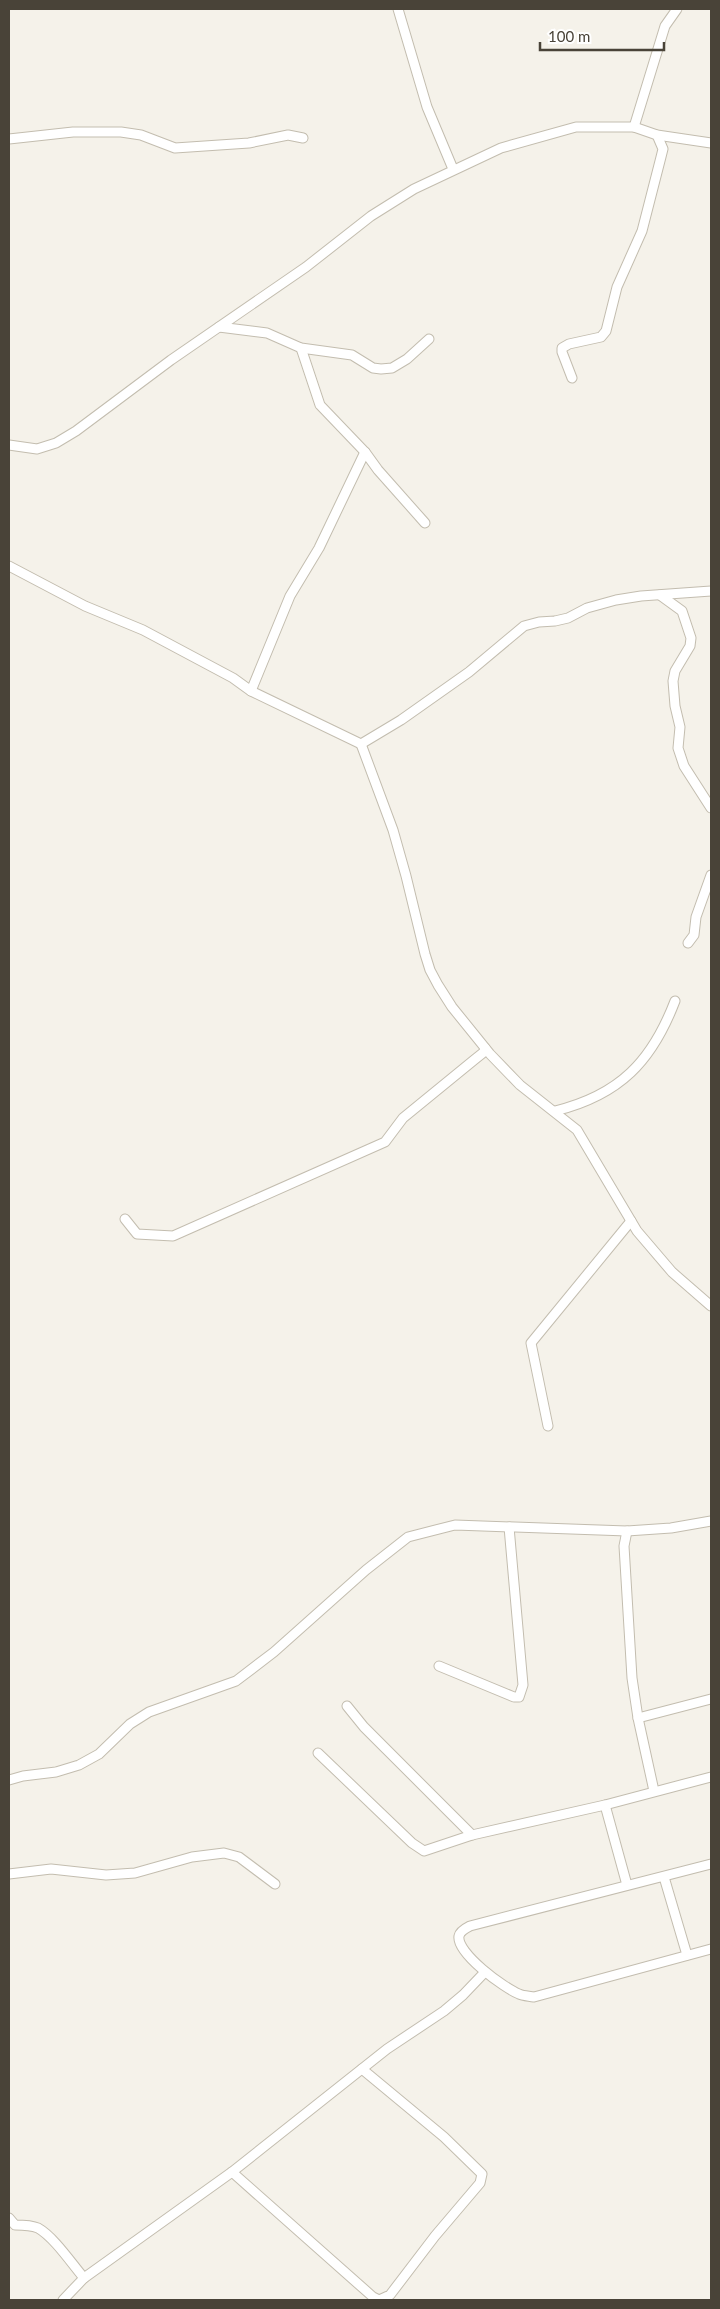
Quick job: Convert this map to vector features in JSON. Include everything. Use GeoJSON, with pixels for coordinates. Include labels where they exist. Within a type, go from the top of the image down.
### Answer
{"type":"FeatureCollection","features":[{"type":"Feature","properties":{"kind":"street"},"geometry":{"type":"LineString","coordinates":[[398,9],[427,107],[453,169]]}},
{"type":"Feature","properties":{"kind":"street"},"geometry":{"type":"LineString","coordinates":[[634,127],[665,26],[677,9]]}},
{"type":"Feature","properties":{"kind":"street"},"geometry":{"type":"LineString","coordinates":[[9,445],[37,449],[56,443],[306,267],[371,216],[414,189],[500,148],[576,127],[634,127],[657,135],[711,144]]}},
{"type":"Feature","properties":{"kind":"street"},"geometry":{"type":"LineString","coordinates":[[9,139],[73,132],[121,132],[141,135],[175,148],[249,143],[288,135],[302,138]]}},
{"type":"Feature","properties":{"kind":"street"},"geometry":{"type":"LineString","coordinates":[[572,378],[562,348],[569,344],[601,337],[606,331],[617,287],[642,231],[663,149],[657,135]]}},
{"type":"Feature","properties":{"kind":"street"},"geometry":{"type":"LineString","coordinates":[[219,327],[268,333],[301,348],[352,355],[374,368],[381,369],[392,368],[407,360],[429,339]]}},
{"type":"Feature","properties":{"kind":"street"},"geometry":{"type":"LineString","coordinates":[[301,348],[320,405],[365,452],[378,470],[425,523]]}},
{"type":"Feature","properties":{"kind":"street"},"geometry":{"type":"LineString","coordinates":[[251,691],[290,596],[319,548],[365,452]]}},
{"type":"Feature","properties":{"kind":"street"},"geometry":{"type":"LineString","coordinates":[[9,566],[85,606],[143,630],[233,678],[251,691],[361,744],[393,830],[430,970],[452,1007],[485,1048],[520,1085],[577,1130],[631,1220],[655,1255],[711,1306]]}},
{"type":"Feature","properties":{"kind":"street"},"geometry":{"type":"LineString","coordinates":[[361,744],[402,720],[469,672],[524,626],[568,618],[588,608],[616,600],[711,591]]}},
{"type":"Feature","properties":{"kind":"street"},"geometry":{"type":"LineString","coordinates":[[660,595],[682,611],[691,638],[690,646],[675,671],[673,681],[675,706],[680,726],[678,748],[684,766],[711,808]]}},
{"type":"Feature","properties":{"kind":"street"},"geometry":{"type":"LineString","coordinates":[[688,943],[694,935],[696,917],[711,875]]}},
{"type":"Feature","properties":{"kind":"street"},"geometry":{"type":"LineString","coordinates":[[555,1112],[596,1098],[638,1067],[655,1045],[675,1001]]}},
{"type":"Feature","properties":{"kind":"street"},"geometry":{"type":"LineString","coordinates":[[125,1218],[137,1234],[173,1236],[385,1142],[403,1118],[484,1052],[485,1048]]}},
{"type":"Feature","properties":{"kind":"street"},"geometry":{"type":"LineString","coordinates":[[548,1426],[531,1343],[631,1220]]}},
{"type":"Feature","properties":{"kind":"street"},"geometry":{"type":"LineString","coordinates":[[9,1780],[23,1776],[56,1772],[79,1765],[99,1754],[130,1724],[149,1712],[236,1680],[274,1652],[366,1570],[408,1537],[455,1525],[627,1531],[671,1528],[711,1521]]}},
{"type":"Feature","properties":{"kind":"street"},"geometry":{"type":"LineString","coordinates":[[439,1666],[514,1697],[519,1696],[523,1685],[509,1527]]}},
{"type":"Feature","properties":{"kind":"street"},"geometry":{"type":"LineString","coordinates":[[627,1531],[625,1556],[632,1678],[638,1718],[654,1791]]}},
{"type":"Feature","properties":{"kind":"street"},"geometry":{"type":"LineString","coordinates":[[638,1718],[711,1699]]}},
{"type":"Feature","properties":{"kind":"street"},"geometry":{"type":"LineString","coordinates":[[347,1706],[364,1727],[472,1835]]}},
{"type":"Feature","properties":{"kind":"street"},"geometry":{"type":"LineString","coordinates":[[318,1752],[400,1832],[424,1851],[472,1835],[605,1805],[711,1777]]}},
{"type":"Feature","properties":{"kind":"street"},"geometry":{"type":"LineString","coordinates":[[605,1805],[627,1885]]}},
{"type":"Feature","properties":{"kind":"street"},"geometry":{"type":"LineString","coordinates":[[9,1874],[51,1869],[106,1875],[135,1873],[192,1857],[224,1853],[239,1856],[275,1884]]}},
{"type":"Feature","properties":{"kind":"street"},"geometry":{"type":"LineString","coordinates":[[711,1864],[470,1926],[461,1932],[458,1938],[461,1946],[485,1972],[519,1994],[534,1997],[586,1985],[711,1949]]}},
{"type":"Feature","properties":{"kind":"street"},"geometry":{"type":"LineString","coordinates":[[664,1877],[687,1955]]}},
{"type":"Feature","properties":{"kind":"street"},"geometry":{"type":"LineString","coordinates":[[63,2300],[84,2278],[232,2172],[387,2049],[444,2011],[463,1995],[485,1972]]}},
{"type":"Feature","properties":{"kind":"street"},"geometry":{"type":"LineString","coordinates":[[232,2172],[373,2297],[379,2300],[390,2295],[480,2183],[482,2174],[444,2137],[362,2069]]}},
{"type":"Feature","properties":{"kind":"street"},"geometry":{"type":"LineString","coordinates":[[9,2218],[15,2225],[39,2229],[49,2237],[84,2278]]}}]}
